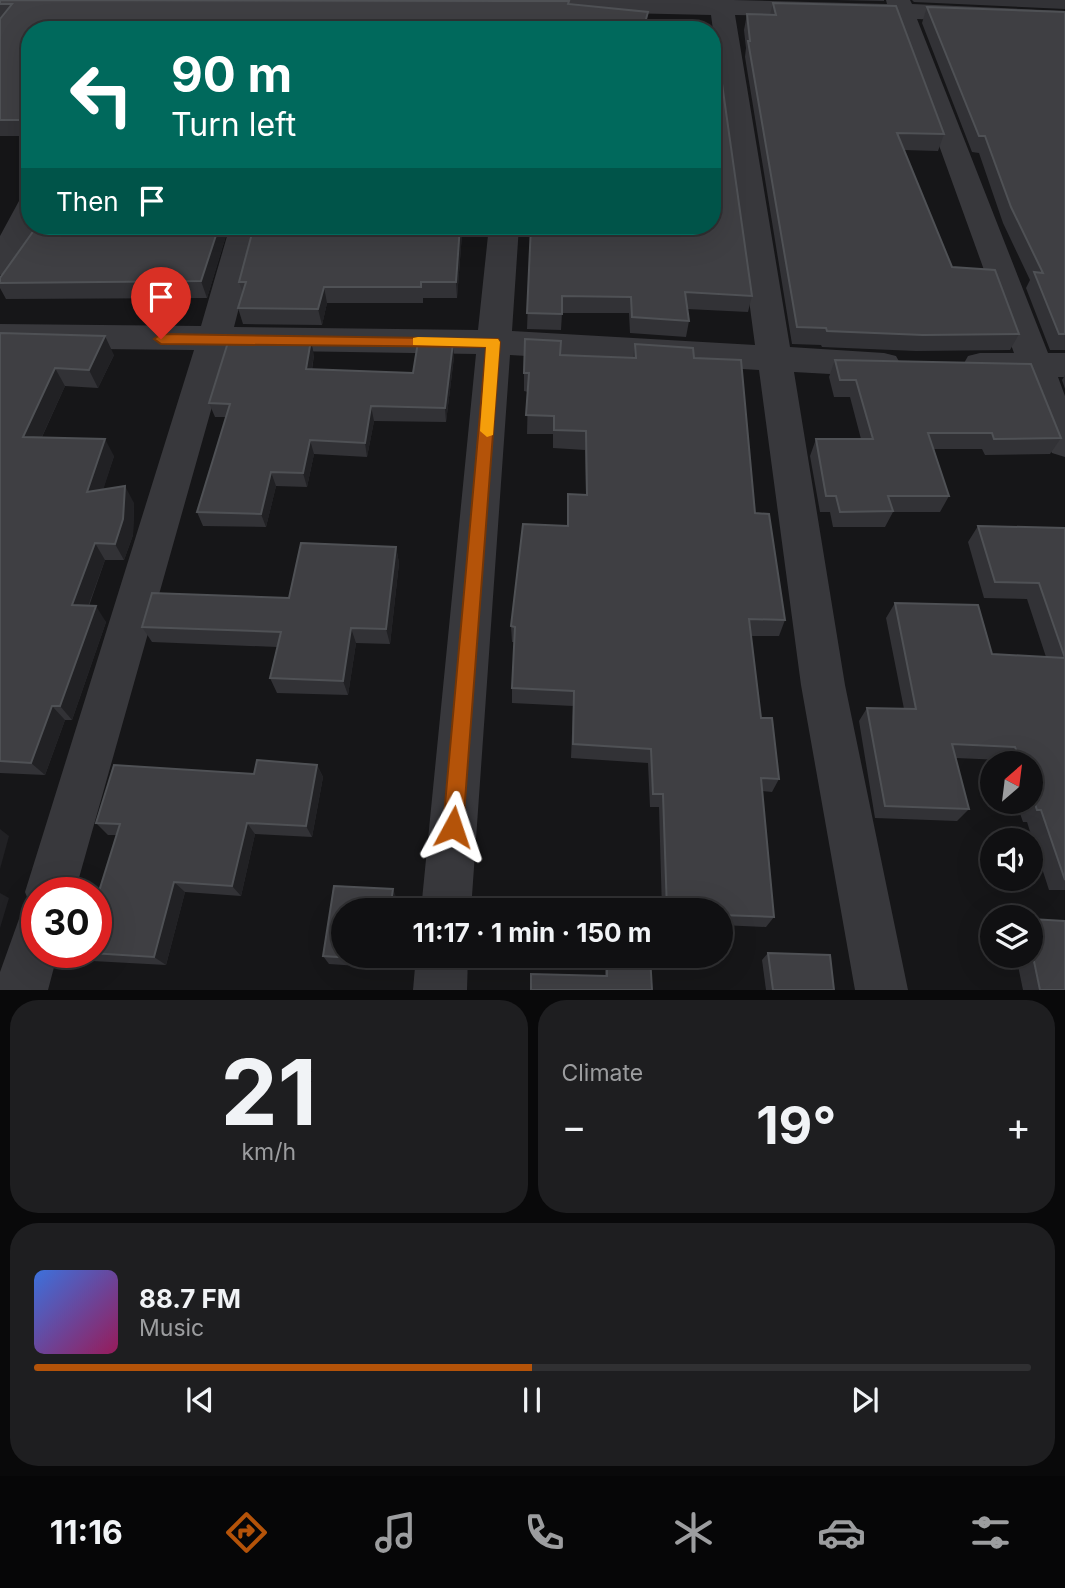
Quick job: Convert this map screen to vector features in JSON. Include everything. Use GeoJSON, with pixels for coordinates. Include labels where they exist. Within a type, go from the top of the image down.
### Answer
{"type":"FeatureCollection","features":[{"type":"Feature","properties":{"kind":"street"},"geometry":{"type":"LineString","coordinates":[[722,5],[823,685],[882,989]]}},
{"type":"Feature","properties":{"kind":"street"},"geometry":{"type":"LineString","coordinates":[[900,6],[1050,365],[1065,443]]}},
{"type":"Feature","properties":{"kind":"street"},"geometry":{"type":"LineString","coordinates":[[526,8],[900,6],[1065,18]]}},
{"type":"Feature","properties":{"kind":"street"},"geometry":{"type":"LineString","coordinates":[[0,265],[21,225]]}},
{"type":"Feature","properties":{"kind":"street"},"geometry":{"type":"LineString","coordinates":[[54,877],[243,235]]}},
{"type":"Feature","properties":{"kind":"street"},"geometry":{"type":"LineString","coordinates":[[447,898],[503,235]]}},
{"type":"Feature","properties":{"kind":"street"},"geometry":{"type":"LineString","coordinates":[[0,337],[493,342],[655,349],[773,360],[929,366],[1050,365]]}},
{"type":"Feature","properties":{"kind":"street"},"geometry":{"type":"LineString","coordinates":[[21,989],[27,968]]}},
{"type":"Feature","properties":{"kind":"street"},"geometry":{"type":"LineString","coordinates":[[440,989],[441,968]]}},
{"type":"Feature","properties":{"kind":"building"},"geometry":{"type":"Polygon","coordinates":[[[0,0],[569,1],[568,4],[648,12],[646,21],[21,21],[21,120],[0,120],[0,19],[12,4],[0,4],[0,0]]]}},
{"type":"Feature","properties":{"kind":"building"},"geometry":{"type":"Polygon","coordinates":[[[773,3],[896,6],[944,134],[897,133],[952,267],[995,270],[1019,334],[923,335],[797,327],[748,41],[747,14],[776,15],[773,3]]]}},
{"type":"Feature","properties":{"kind":"building"},"geometry":{"type":"Polygon","coordinates":[[[927,7],[1065,12],[1065,334],[1059,334],[1034,272],[1043,273],[1011,207],[985,136],[979,136],[927,7]]]}},
{"type":"Feature","properties":{"kind":"building"},"geometry":{"type":"Polygon","coordinates":[[[721,76],[752,296],[685,292],[689,321],[632,317],[631,297],[562,296],[562,314],[527,313],[531,235],[721,235],[721,76]]]}},
{"type":"Feature","properties":{"kind":"building"},"geometry":{"type":"Polygon","coordinates":[[[31,235],[216,235],[201,281],[0,283],[0,278],[31,235]]]}},
{"type":"Feature","properties":{"kind":"building"},"geometry":{"type":"Polygon","coordinates":[[[252,235],[459,235],[456,282],[421,282],[421,287],[324,287],[318,309],[238,308],[246,282],[239,282],[252,235]]]}},
{"type":"Feature","properties":{"kind":"building"},"geometry":{"type":"Polygon","coordinates":[[[0,333],[105,336],[89,370],[55,368],[23,437],[105,439],[87,492],[125,486],[123,519],[115,544],[95,543],[72,605],[96,606],[60,706],[52,706],[31,763],[0,761],[0,333]]]}},
{"type":"Feature","properties":{"kind":"building"},"geometry":{"type":"Polygon","coordinates":[[[229,339],[311,340],[306,369],[413,373],[418,342],[453,343],[445,408],[371,406],[365,443],[310,440],[303,473],[271,472],[261,514],[197,512],[230,404],[209,403],[229,339]]]}},
{"type":"Feature","properties":{"kind":"building"},"geometry":{"type":"Polygon","coordinates":[[[525,339],[561,341],[560,355],[636,358],[635,344],[693,348],[694,358],[741,360],[755,513],[769,514],[785,620],[749,619],[761,718],[772,718],[779,779],[761,778],[774,917],[733,915],[733,898],[667,898],[663,794],[653,794],[651,749],[573,744],[574,691],[512,688],[515,627],[511,626],[523,524],[568,526],[568,494],[587,495],[586,431],[554,430],[554,416],[526,415],[529,373],[524,373],[525,339]]]}},
{"type":"Feature","properties":{"kind":"building"},"geometry":{"type":"Polygon","coordinates":[[[835,360],[1031,364],[1061,438],[994,439],[992,433],[928,433],[949,496],[888,496],[893,511],[840,512],[836,496],[826,496],[816,439],[873,439],[856,380],[840,380],[835,360]]]}},
{"type":"Feature","properties":{"kind":"building"},"geometry":{"type":"Polygon","coordinates":[[[978,526],[1065,528],[1065,658],[1039,583],[995,582],[978,526]]]}},
{"type":"Feature","properties":{"kind":"building"},"geometry":{"type":"Polygon","coordinates":[[[301,543],[396,547],[386,629],[351,628],[343,681],[270,678],[281,632],[142,627],[152,593],[289,598],[301,543]]]}},
{"type":"Feature","properties":{"kind":"building"},"geometry":{"type":"Polygon","coordinates":[[[895,603],[978,605],[992,654],[1065,658],[1065,880],[1042,814],[1043,751],[952,744],[969,809],[885,806],[867,708],[916,709],[895,603]]]}},
{"type":"Feature","properties":{"kind":"building"},"geometry":{"type":"Polygon","coordinates":[[[257,760],[317,765],[306,826],[247,823],[232,886],[174,882],[154,957],[112,954],[112,877],[103,877],[120,824],[96,823],[114,765],[254,774],[257,760]]]}},
{"type":"Feature","properties":{"kind":"building"},"geometry":{"type":"Polygon","coordinates":[[[334,886],[393,889],[392,898],[332,898],[334,886]]]}},
{"type":"Feature","properties":{"kind":"building"},"geometry":{"type":"Polygon","coordinates":[[[331,905],[331,957],[323,956],[331,905]]]}},
{"type":"Feature","properties":{"kind":"building"},"geometry":{"type":"Polygon","coordinates":[[[1043,920],[1065,921],[1065,990],[1040,990],[1035,968],[1043,968],[1043,920]]]}},
{"type":"Feature","properties":{"kind":"building"},"geometry":{"type":"Polygon","coordinates":[[[768,953],[830,955],[834,990],[773,990],[768,953]]]}},
{"type":"Feature","properties":{"kind":"building"},"geometry":{"type":"Polygon","coordinates":[[[607,968],[651,968],[652,990],[531,990],[531,974],[607,976],[607,968]]]}},
{"type":"Feature","properties":{"kind":"slow traffic"},"geometry":{"type":"LineString","coordinates":[[418,342],[493,342],[487,431]]}},
{"type":"Feature","properties":{"kind":"route"},"geometry":{"type":"LineString","coordinates":[[161,339],[493,342],[453,827]]}}]}
